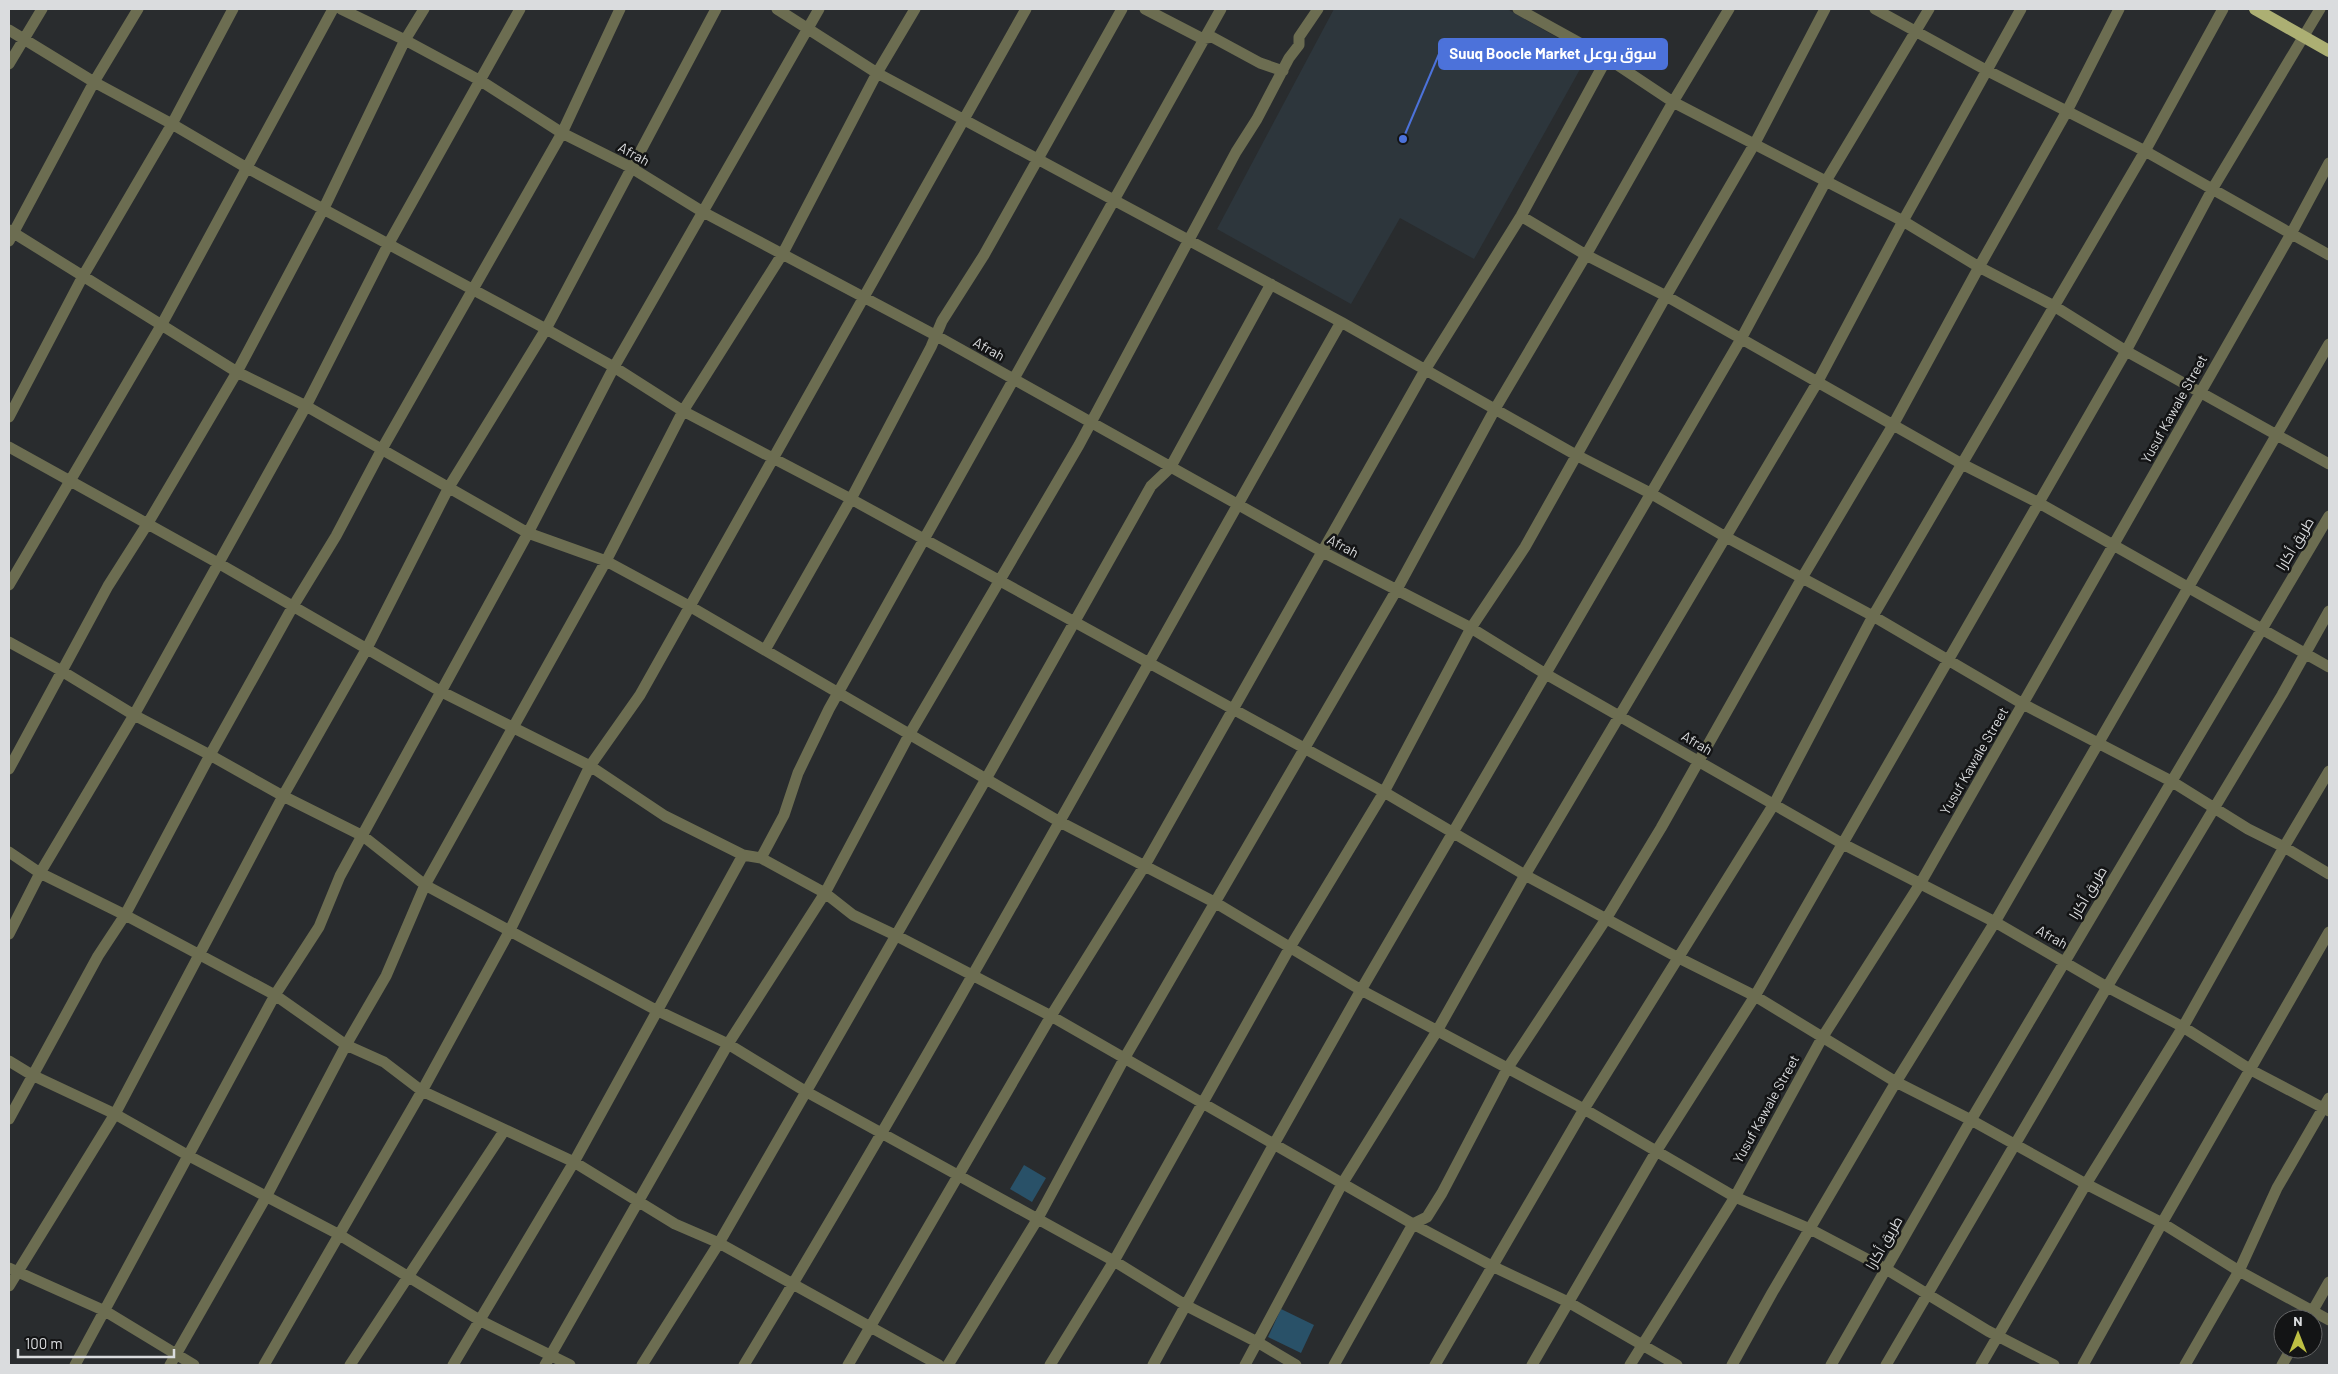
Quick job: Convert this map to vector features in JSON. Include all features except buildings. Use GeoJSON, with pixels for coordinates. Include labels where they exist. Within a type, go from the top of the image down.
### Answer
{"type":"FeatureCollection","features":[{"type":"Feature","properties":{"kind":"main road"},"geometry":{"type":"LineString","coordinates":[[2255,9],[2329,51]]}},
{"type":"Feature","properties":{"kind":"street"},"geometry":{"type":"LineString","coordinates":[[9,64],[42,9]]}},
{"type":"Feature","properties":{"kind":"street"},"geometry":{"type":"LineString","coordinates":[[138,9],[94,82],[10,234],[162,324],[237,372],[306,406],[528,533],[606,561],[691,607],[1060,822],[1216,904],[1361,990],[1584,1109],[1735,1197],[1810,1229],[1886,1269],[1926,1294],[2054,1365]]}},
{"type":"Feature","properties":{"kind":"street"},"geometry":{"type":"LineString","coordinates":[[9,417],[83,276],[172,124],[233,9]]}},
{"type":"Feature","properties":{"kind":"street"},"geometry":{"type":"LineString","coordinates":[[9,585],[162,324],[333,9]]}},
{"type":"Feature","properties":{"kind":"street","name":"Afrah"},"geometry":{"type":"LineString","coordinates":[[341,9],[406,40],[481,81],[562,133],[630,167],[704,212],[935,336],[1321,551],[1471,628],[1544,673],[1844,844],[1995,922],[2065,961],[2106,987],[2183,1027],[2251,1070],[2327,1106]]}},
{"type":"Feature","properties":{"kind":"street"},"geometry":{"type":"LineString","coordinates":[[9,768],[60,670],[108,586],[148,523],[237,372],[324,208],[406,40],[424,9]]}},
{"type":"Feature","properties":{"kind":"street"},"geometry":{"type":"LineString","coordinates":[[9,934],[40,873],[134,715],[306,406],[389,243],[520,9]]}},
{"type":"Feature","properties":{"kind":"street"},"geometry":{"type":"LineString","coordinates":[[9,1119],[98,956],[125,915],[210,754],[292,608],[336,536],[382,449],[562,133],[620,9]]}},
{"type":"Feature","properties":{"kind":"street"},"geometry":{"type":"LineString","coordinates":[[9,1286],[12,1271],[115,1114],[283,796],[366,650],[449,487],[546,329],[630,167],[716,9]]}},
{"type":"Feature","properties":{"kind":"street"},"geometry":{"type":"LineString","coordinates":[[777,9],[877,73],[1341,322],[1576,455],[1650,493],[1724,536],[1873,616],[2023,704],[2172,781],[2213,808],[2329,874]]}},
{"type":"Feature","properties":{"kind":"street"},"geometry":{"type":"LineString","coordinates":[[75,1365],[275,995],[318,927],[340,876],[528,533],[614,367],[819,9]]}},
{"type":"Feature","properties":{"kind":"street"},"geometry":{"type":"LineString","coordinates":[[170,1365],[266,1197],[346,1045],[386,976],[426,886],[606,561],[683,411],[783,253],[877,73],[915,9]]}},
{"type":"Feature","properties":{"kind":"street"},"geometry":{"type":"LineString","coordinates":[[264,1365],[422,1091],[509,932],[590,766],[640,695],[691,607],[1026,9]]}},
{"type":"Feature","properties":{"kind":"street"},"geometry":{"type":"LineString","coordinates":[[765,650],[851,499],[935,336],[984,255],[1122,9]]}},
{"type":"Feature","properties":{"kind":"street"},"geometry":{"type":"LineString","coordinates":[[1145,9],[1203,39],[1212,37],[1260,63],[1283,72]]}},
{"type":"Feature","properties":{"kind":"street"},"geometry":{"type":"LineString","coordinates":[[761,858],[784,815],[798,773],[829,709],[1221,9]]}},
{"type":"Feature","properties":{"kind":"street"},"geometry":{"type":"LineString","coordinates":[[545,1365],[728,1044],[825,893],[909,735],[1090,423],[1236,152],[1253,128],[1299,44],[1299,37],[1318,9]]}},
{"type":"Feature","properties":{"kind":"street"},"geometry":{"type":"LineString","coordinates":[[1518,9],[1607,58],[1673,102],[1903,221],[1979,267],[2054,306],[2126,351],[2329,464]]}},
{"type":"Feature","properties":{"kind":"street"},"geometry":{"type":"LineString","coordinates":[[948,1365],[1037,1220],[1124,1059],[1216,904],[1396,591],[1495,409],[1673,102],[1730,9]]}},
{"type":"Feature","properties":{"kind":"street"},"geometry":{"type":"LineString","coordinates":[[1050,1365],[1114,1261],[1290,949],[1384,792],[1471,628],[1525,547],[1666,296],[1755,143],[1826,9]]}},
{"type":"Feature","properties":{"kind":"street"},"geometry":{"type":"LineString","coordinates":[[1875,9],[1986,70],[2145,151],[2292,232],[2329,255]]}},
{"type":"Feature","properties":{"kind":"street"},"geometry":{"type":"LineString","coordinates":[[1153,1365],[1361,990],[1544,673],[1741,339],[1826,181],[1928,9]]}},
{"type":"Feature","properties":{"kind":"street"},"geometry":{"type":"LineString","coordinates":[[1245,1365],[1259,1343],[1342,1184],[1437,1032],[1524,875],[1620,716],[1724,536],[1817,383],[1903,221],[2021,9]]}},
{"type":"Feature","properties":{"kind":"street"},"geometry":{"type":"LineString","coordinates":[[1334,1365],[1413,1224],[1427,1217],[1442,1193],[1507,1069],[1606,919],[1802,578],[1893,425],[2067,111],[2119,9]]}},
{"type":"Feature","properties":{"kind":"street"},"geometry":{"type":"LineString","coordinates":[[1434,1365],[1584,1109],[1774,804],[1873,616],[2145,151],[2223,9]]}},
{"type":"Feature","properties":{"kind":"street"},"geometry":{"type":"LineString","coordinates":[[1532,1365],[1657,1150],[1756,996],[2126,351],[2213,188],[2320,9]]}},
{"type":"Feature","properties":{"kind":"street"},"geometry":{"type":"LineString","coordinates":[[9,30],[94,82],[172,124],[247,168],[474,289],[614,367],[683,411],[851,499],[1384,792],[1524,875],[1677,958],[1756,996],[1896,1082],[1971,1120],[2086,1184],[2162,1223],[2300,1309]]}},
{"type":"Feature","properties":{"kind":"street"},"geometry":{"type":"LineString","coordinates":[[848,1365],[1051,1016],[1145,865],[1425,370],[1521,216],[1607,58]]}},
{"type":"Feature","properties":{"kind":"street","name":"Yusuf Kawale Street"},"geometry":{"type":"LineString","coordinates":[[1630,1365],[1735,1197],[1822,1038],[1920,884],[2292,232],[2329,162]]}},
{"type":"Feature","properties":{"kind":"street"},"geometry":{"type":"LineString","coordinates":[[1521,216],[1586,255],[1666,296],[1962,464],[2039,502],[2329,667]]}},
{"type":"Feature","properties":{"kind":"street"},"geometry":{"type":"LineString","coordinates":[[642,1365],[719,1243],[986,779],[1151,486],[1170,468],[1270,284]]}},
{"type":"Feature","properties":{"kind":"street"},"geometry":{"type":"LineString","coordinates":[[744,1365],[794,1284],[882,1133],[1150,664],[1237,504],[1341,322]]}},
{"type":"Feature","properties":{"kind":"street"},"geometry":{"type":"LineString","coordinates":[[1732,1365],[1896,1082],[1995,922],[2097,743],[2190,588],[2276,434],[2329,344]]}},
{"type":"Feature","properties":{"kind":"street"},"geometry":{"type":"LineString","coordinates":[[9,447],[148,523],[292,608],[440,691],[590,766],[665,816],[743,855],[761,858],[825,893],[853,915],[1051,1016],[1201,1104],[1413,1224],[1492,1266],[1568,1302],[1641,1346],[1677,1365]]}},
{"type":"Feature","properties":{"kind":"street","name":"طريق أكارا"},"geometry":{"type":"LineString","coordinates":[[1831,1365],[1971,1120],[2329,516]]}},
{"type":"Feature","properties":{"kind":"street"},"geometry":{"type":"LineString","coordinates":[[1886,1365],[1926,1294],[1958,1245],[2106,987],[2274,709],[2329,611]]}},
{"type":"Feature","properties":{"kind":"street"},"geometry":{"type":"LineString","coordinates":[[9,642],[60,670],[134,715],[210,754],[283,796],[363,836],[426,886],[656,1010],[728,1044],[805,1091],[1114,1261],[1187,1306],[1259,1343],[1296,1365]]}},
{"type":"Feature","properties":{"kind":"street"},"geometry":{"type":"LineString","coordinates":[[1981,1365],[2086,1184],[2183,1027],[2329,771]]}},
{"type":"Feature","properties":{"kind":"street"},"geometry":{"type":"LineString","coordinates":[[9,852],[40,873],[125,915],[275,995],[346,1045],[384,1062],[422,1091],[574,1162],[675,1224],[719,1243],[939,1365]]}},
{"type":"Feature","properties":{"kind":"street"},"geometry":{"type":"LineString","coordinates":[[453,1365],[481,1321],[574,1162],[743,855]]}},
{"type":"Feature","properties":{"kind":"street"},"geometry":{"type":"LineString","coordinates":[[2083,1365],[2329,932]]}},
{"type":"Feature","properties":{"kind":"street"},"geometry":{"type":"LineString","coordinates":[[9,1061],[32,1075],[115,1114],[189,1156],[338,1234],[481,1321],[570,1365]]}},
{"type":"Feature","properties":{"kind":"street"},"geometry":{"type":"LineString","coordinates":[[2185,1365],[2239,1271],[2277,1188],[2327,1106]]}},
{"type":"Feature","properties":{"kind":"street"},"geometry":{"type":"LineString","coordinates":[[350,1365],[504,1130]]}},
{"type":"Feature","properties":{"kind":"street"},"geometry":{"type":"LineString","coordinates":[[12,1271],[105,1310],[194,1365]]}},
{"type":"Feature","properties":{"kind":"street"},"geometry":{"type":"LineString","coordinates":[[2313,1309],[2329,1282]]}},
{"type":"Feature","properties":{"kind":"shaded area"},"geometry":{"type":"Polygon","coordinates":[[[1334,9],[1507,9],[1588,55],[1474,259],[1400,218],[1351,304],[1217,229],[1334,9]]]}},
{"type":"Feature","properties":{"kind":"shaded area"},"geometry":{"type":"Polygon","coordinates":[[[1024,1165],[1046,1178],[1032,1202],[1010,1189],[1024,1165]]]}},
{"type":"Feature","properties":{"kind":"shaded area"},"geometry":{"type":"Polygon","coordinates":[[[1281,1309],[1314,1325],[1301,1353],[1268,1337],[1281,1309]]]}},
{"type":"Feature","properties":{"kind":"place","name":"Suuq Boocle Market سوق بوعل"},"geometry":{"type":"Point","coordinates":[1403,139]}}]}
